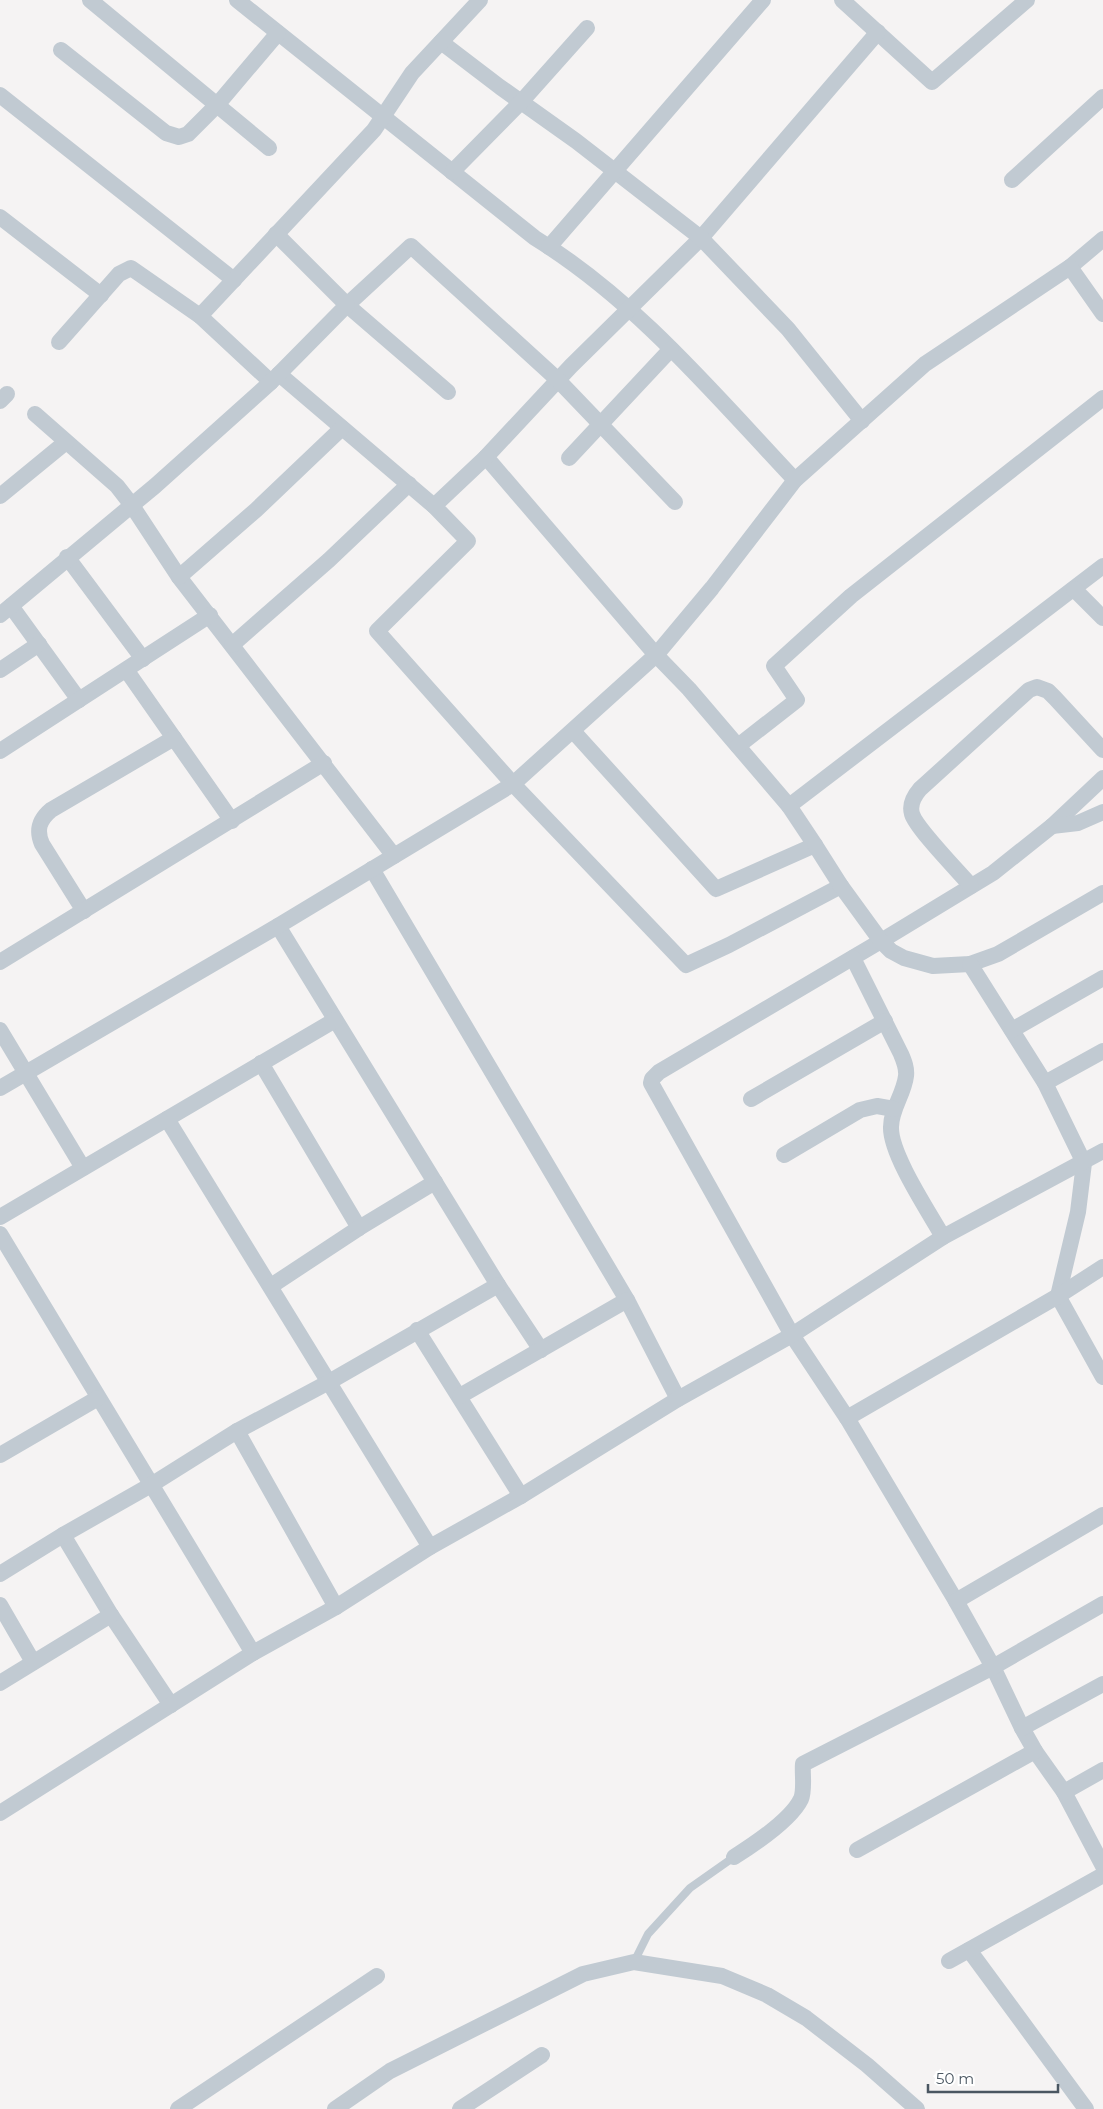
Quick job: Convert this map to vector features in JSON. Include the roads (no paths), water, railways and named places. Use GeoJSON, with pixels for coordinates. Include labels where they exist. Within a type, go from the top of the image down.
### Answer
{"type":"FeatureCollection","features":[{"type":"Feature","properties":{"kind":"street"},"geometry":{"type":"LineString","coordinates":[[90,0],[269,148]]}},
{"type":"Feature","properties":{"kind":"street"},"geometry":{"type":"LineString","coordinates":[[237,0],[535,238],[583,270],[651,327],[795,480]]}},
{"type":"Feature","properties":{"kind":"street"},"geometry":{"type":"LineString","coordinates":[[200,316],[374,130],[412,73],[480,0]]}},
{"type":"Feature","properties":{"kind":"street"},"geometry":{"type":"LineString","coordinates":[[549,246],[763,0]]}},
{"type":"Feature","properties":{"kind":"street"},"geometry":{"type":"LineString","coordinates":[[842,0],[932,82],[1027,0]]}},
{"type":"Feature","properties":{"kind":"street"},"geometry":{"type":"LineString","coordinates":[[452,172],[521,102],[587,28]]}},
{"type":"Feature","properties":{"kind":"street"},"geometry":{"type":"LineString","coordinates":[[434,506],[486,457],[558,380],[701,238],[878,32]]}},
{"type":"Feature","properties":{"kind":"street"},"geometry":{"type":"LineString","coordinates":[[61,50],[166,132],[179,137],[188,134],[217,105],[278,33]]}},
{"type":"Feature","properties":{"kind":"street"},"geometry":{"type":"LineString","coordinates":[[441,42],[615,171],[701,238],[788,329],[862,421]]}},
{"type":"Feature","properties":{"kind":"street"},"geometry":{"type":"LineString","coordinates":[[0,95],[234,280]]}},
{"type":"Feature","properties":{"kind":"street"},"geometry":{"type":"LineString","coordinates":[[1012,180],[1103,97]]}},
{"type":"Feature","properties":{"kind":"street"},"geometry":{"type":"LineString","coordinates":[[0,217],[101,295]]}},
{"type":"Feature","properties":{"kind":"street"},"geometry":{"type":"LineString","coordinates":[[276,234],[347,305],[448,392]]}},
{"type":"Feature","properties":{"kind":"street"},"geometry":{"type":"LineString","coordinates":[[0,1088],[278,926],[513,784],[656,655],[712,588],[795,480],[925,364],[1070,267],[1103,239]]}},
{"type":"Feature","properties":{"kind":"street"},"geometry":{"type":"LineString","coordinates":[[78,700],[38,644],[6,611],[67,557],[155,486],[275,378],[347,305],[411,246],[558,380],[674,502]]}},
{"type":"Feature","properties":{"kind":"street"},"geometry":{"type":"LineString","coordinates":[[1070,267],[1103,314]]}},
{"type":"Feature","properties":{"kind":"street"},"geometry":{"type":"LineString","coordinates":[[59,342],[119,274],[131,268],[200,316],[275,378],[342,428],[434,506],[468,541],[377,630],[513,784],[686,965],[729,945],[841,886]]}},
{"type":"Feature","properties":{"kind":"street"},"geometry":{"type":"LineString","coordinates":[[569,458],[672,349]]}},
{"type":"Feature","properties":{"kind":"street"},"geometry":{"type":"LineString","coordinates":[[738,746],[797,700],[774,666],[851,596],[1103,398]]}},
{"type":"Feature","properties":{"kind":"street"},"geometry":{"type":"LineString","coordinates":[[35,414],[117,486],[179,577],[394,856]]}},
{"type":"Feature","properties":{"kind":"street"},"geometry":{"type":"LineString","coordinates":[[179,577],[256,510],[342,428]]}},
{"type":"Feature","properties":{"kind":"street"},"geometry":{"type":"LineString","coordinates":[[0,496],[66,442]]}},
{"type":"Feature","properties":{"kind":"street"},"geometry":{"type":"LineString","coordinates":[[486,457],[656,655],[689,689],[788,806],[815,844],[841,886],[881,941],[892,951],[918,963],[933,966],[970,964],[998,954],[1103,893]]}},
{"type":"Feature","properties":{"kind":"street"},"geometry":{"type":"LineString","coordinates":[[232,645],[329,560],[408,484]]}},
{"type":"Feature","properties":{"kind":"street"},"geometry":{"type":"LineString","coordinates":[[67,557],[143,660]]}},
{"type":"Feature","properties":{"kind":"street"},"geometry":{"type":"LineString","coordinates":[[788,806],[1103,566]]}},
{"type":"Feature","properties":{"kind":"street"},"geometry":{"type":"LineString","coordinates":[[1074,588],[1103,618]]}},
{"type":"Feature","properties":{"kind":"street"},"geometry":{"type":"LineString","coordinates":[[0,750],[127,671],[210,615]]}},
{"type":"Feature","properties":{"kind":"street"},"geometry":{"type":"LineString","coordinates":[[0,670],[38,644]]}},
{"type":"Feature","properties":{"kind":"street"},"geometry":{"type":"LineString","coordinates":[[127,671],[232,821]]}},
{"type":"Feature","properties":{"kind":"street"},"geometry":{"type":"LineString","coordinates":[[971,886],[919,826],[912,814],[914,797],[920,789],[1029,690],[1037,687],[1048,691],[1103,750]]}},
{"type":"Feature","properties":{"kind":"street"},"geometry":{"type":"LineString","coordinates":[[573,731],[716,889],[815,844]]}},
{"type":"Feature","properties":{"kind":"street"},"geometry":{"type":"LineString","coordinates":[[84,910],[42,844],[38,835],[42,817],[174,738]]}},
{"type":"Feature","properties":{"kind":"street"},"geometry":{"type":"LineString","coordinates":[[0,962],[324,763]]}},
{"type":"Feature","properties":{"kind":"street"},"geometry":{"type":"LineString","coordinates":[[1101,1857],[1064,1792],[1035,1751],[1022,1728],[993,1667],[956,1600],[847,1418],[792,1335],[651,1083],[652,1079],[659,1072],[853,958],[971,886],[1017,855],[1052,826],[1103,778]]}},
{"type":"Feature","properties":{"kind":"street"},"geometry":{"type":"LineString","coordinates":[[1052,826],[1078,823],[1103,812]]}},
{"type":"Feature","properties":{"kind":"street"},"geometry":{"type":"LineString","coordinates":[[372,869],[627,1300],[678,1399]]}},
{"type":"Feature","properties":{"kind":"street"},"geometry":{"type":"LineString","coordinates":[[278,926],[498,1285],[541,1350]]}},
{"type":"Feature","properties":{"kind":"street"},"geometry":{"type":"LineString","coordinates":[[853,958],[901,1054],[906,1068],[906,1077],[894,1109],[891,1127],[896,1154],[942,1238]]}},
{"type":"Feature","properties":{"kind":"street"},"geometry":{"type":"LineString","coordinates":[[970,964],[1045,1083],[1084,1163],[1078,1212],[1058,1296],[1103,1377]]}},
{"type":"Feature","properties":{"kind":"street"},"geometry":{"type":"LineString","coordinates":[[1012,1030],[1103,978]]}},
{"type":"Feature","properties":{"kind":"street"},"geometry":{"type":"LineString","coordinates":[[0,1216],[335,1020]]}},
{"type":"Feature","properties":{"kind":"street"},"geometry":{"type":"LineString","coordinates":[[751,1099],[884,1021]]}},
{"type":"Feature","properties":{"kind":"street"},"geometry":{"type":"LineString","coordinates":[[0,1030],[83,1168]]}},
{"type":"Feature","properties":{"kind":"street"},"geometry":{"type":"LineString","coordinates":[[1045,1083],[1103,1050]]}},
{"type":"Feature","properties":{"kind":"street"},"geometry":{"type":"LineString","coordinates":[[261,1063],[359,1228]]}},
{"type":"Feature","properties":{"kind":"street"},"geometry":{"type":"LineString","coordinates":[[784,1155],[860,1110],[877,1106],[894,1109]]}},
{"type":"Feature","properties":{"kind":"street"},"geometry":{"type":"LineString","coordinates":[[167,1119],[430,1548]]}},
{"type":"Feature","properties":{"kind":"street"},"geometry":{"type":"LineString","coordinates":[[2,1806],[171,1705],[253,1653],[336,1607],[430,1548],[521,1496],[678,1399],[792,1335],[942,1238],[1084,1163],[1103,1151]]}},
{"type":"Feature","properties":{"kind":"street"},"geometry":{"type":"LineString","coordinates":[[271,1286],[359,1228],[435,1182]]}},
{"type":"Feature","properties":{"kind":"street"},"geometry":{"type":"LineString","coordinates":[[0,1234],[253,1653]]}},
{"type":"Feature","properties":{"kind":"street"},"geometry":{"type":"LineString","coordinates":[[847,1418],[1058,1296],[1103,1267]]}},
{"type":"Feature","properties":{"kind":"street"},"geometry":{"type":"LineString","coordinates":[[0,1574],[63,1535],[151,1485],[237,1431],[329,1382],[498,1285]]}},
{"type":"Feature","properties":{"kind":"street"},"geometry":{"type":"LineString","coordinates":[[460,1396],[627,1300]]}},
{"type":"Feature","properties":{"kind":"street"},"geometry":{"type":"LineString","coordinates":[[417,1330],[521,1496]]}},
{"type":"Feature","properties":{"kind":"street"},"geometry":{"type":"LineString","coordinates":[[0,1453],[98,1398]]}},
{"type":"Feature","properties":{"kind":"street"},"geometry":{"type":"LineString","coordinates":[[237,1431],[336,1607]]}},
{"type":"Feature","properties":{"kind":"street"},"geometry":{"type":"LineString","coordinates":[[956,1600],[1103,1515]]}},
{"type":"Feature","properties":{"kind":"street"},"geometry":{"type":"LineString","coordinates":[[63,1535],[111,1615],[171,1705]]}},
{"type":"Feature","properties":{"kind":"street"},"geometry":{"type":"LineString","coordinates":[[734,1858],[758,1841],[786,1817],[802,1798],[803,1764],[993,1667],[1103,1604]]}},
{"type":"Feature","properties":{"kind":"street"},"geometry":{"type":"LineString","coordinates":[[0,1605],[32,1662]]}},
{"type":"Feature","properties":{"kind":"street"},"geometry":{"type":"LineString","coordinates":[[0,1684],[32,1662],[111,1615]]}},
{"type":"Feature","properties":{"kind":"street"},"geometry":{"type":"LineString","coordinates":[[1022,1728],[1103,1684]]}},
{"type":"Feature","properties":{"kind":"street"},"geometry":{"type":"LineString","coordinates":[[857,1850],[1035,1751]]}},
{"type":"Feature","properties":{"kind":"street"},"geometry":{"type":"LineString","coordinates":[[1064,1792],[1103,1770]]}},
{"type":"Feature","properties":{"kind":"street"},"geometry":{"type":"LineString","coordinates":[[949,1961],[1103,1875]]}},
{"type":"Feature","properties":{"kind":"street"},"geometry":{"type":"LineString","coordinates":[[969,1950],[1086,2109]]}},
{"type":"Feature","properties":{"kind":"street"},"geometry":{"type":"LineString","coordinates":[[335,2109],[390,2071],[583,1974],[634,1962],[722,1976],[767,1994],[806,2018],[867,2065],[917,2109]]}},
{"type":"Feature","properties":{"kind":"street"},"geometry":{"type":"LineString","coordinates":[[178,2109],[377,1976]]}},
{"type":"Feature","properties":{"kind":"street"},"geometry":{"type":"LineString","coordinates":[[460,2109],[542,2055]]}},
{"type":"Feature","properties":{"kind":"lane"},"geometry":{"type":"LineString","coordinates":[[634,1962],[648,1934],[690,1888],[734,1858]]}}]}
